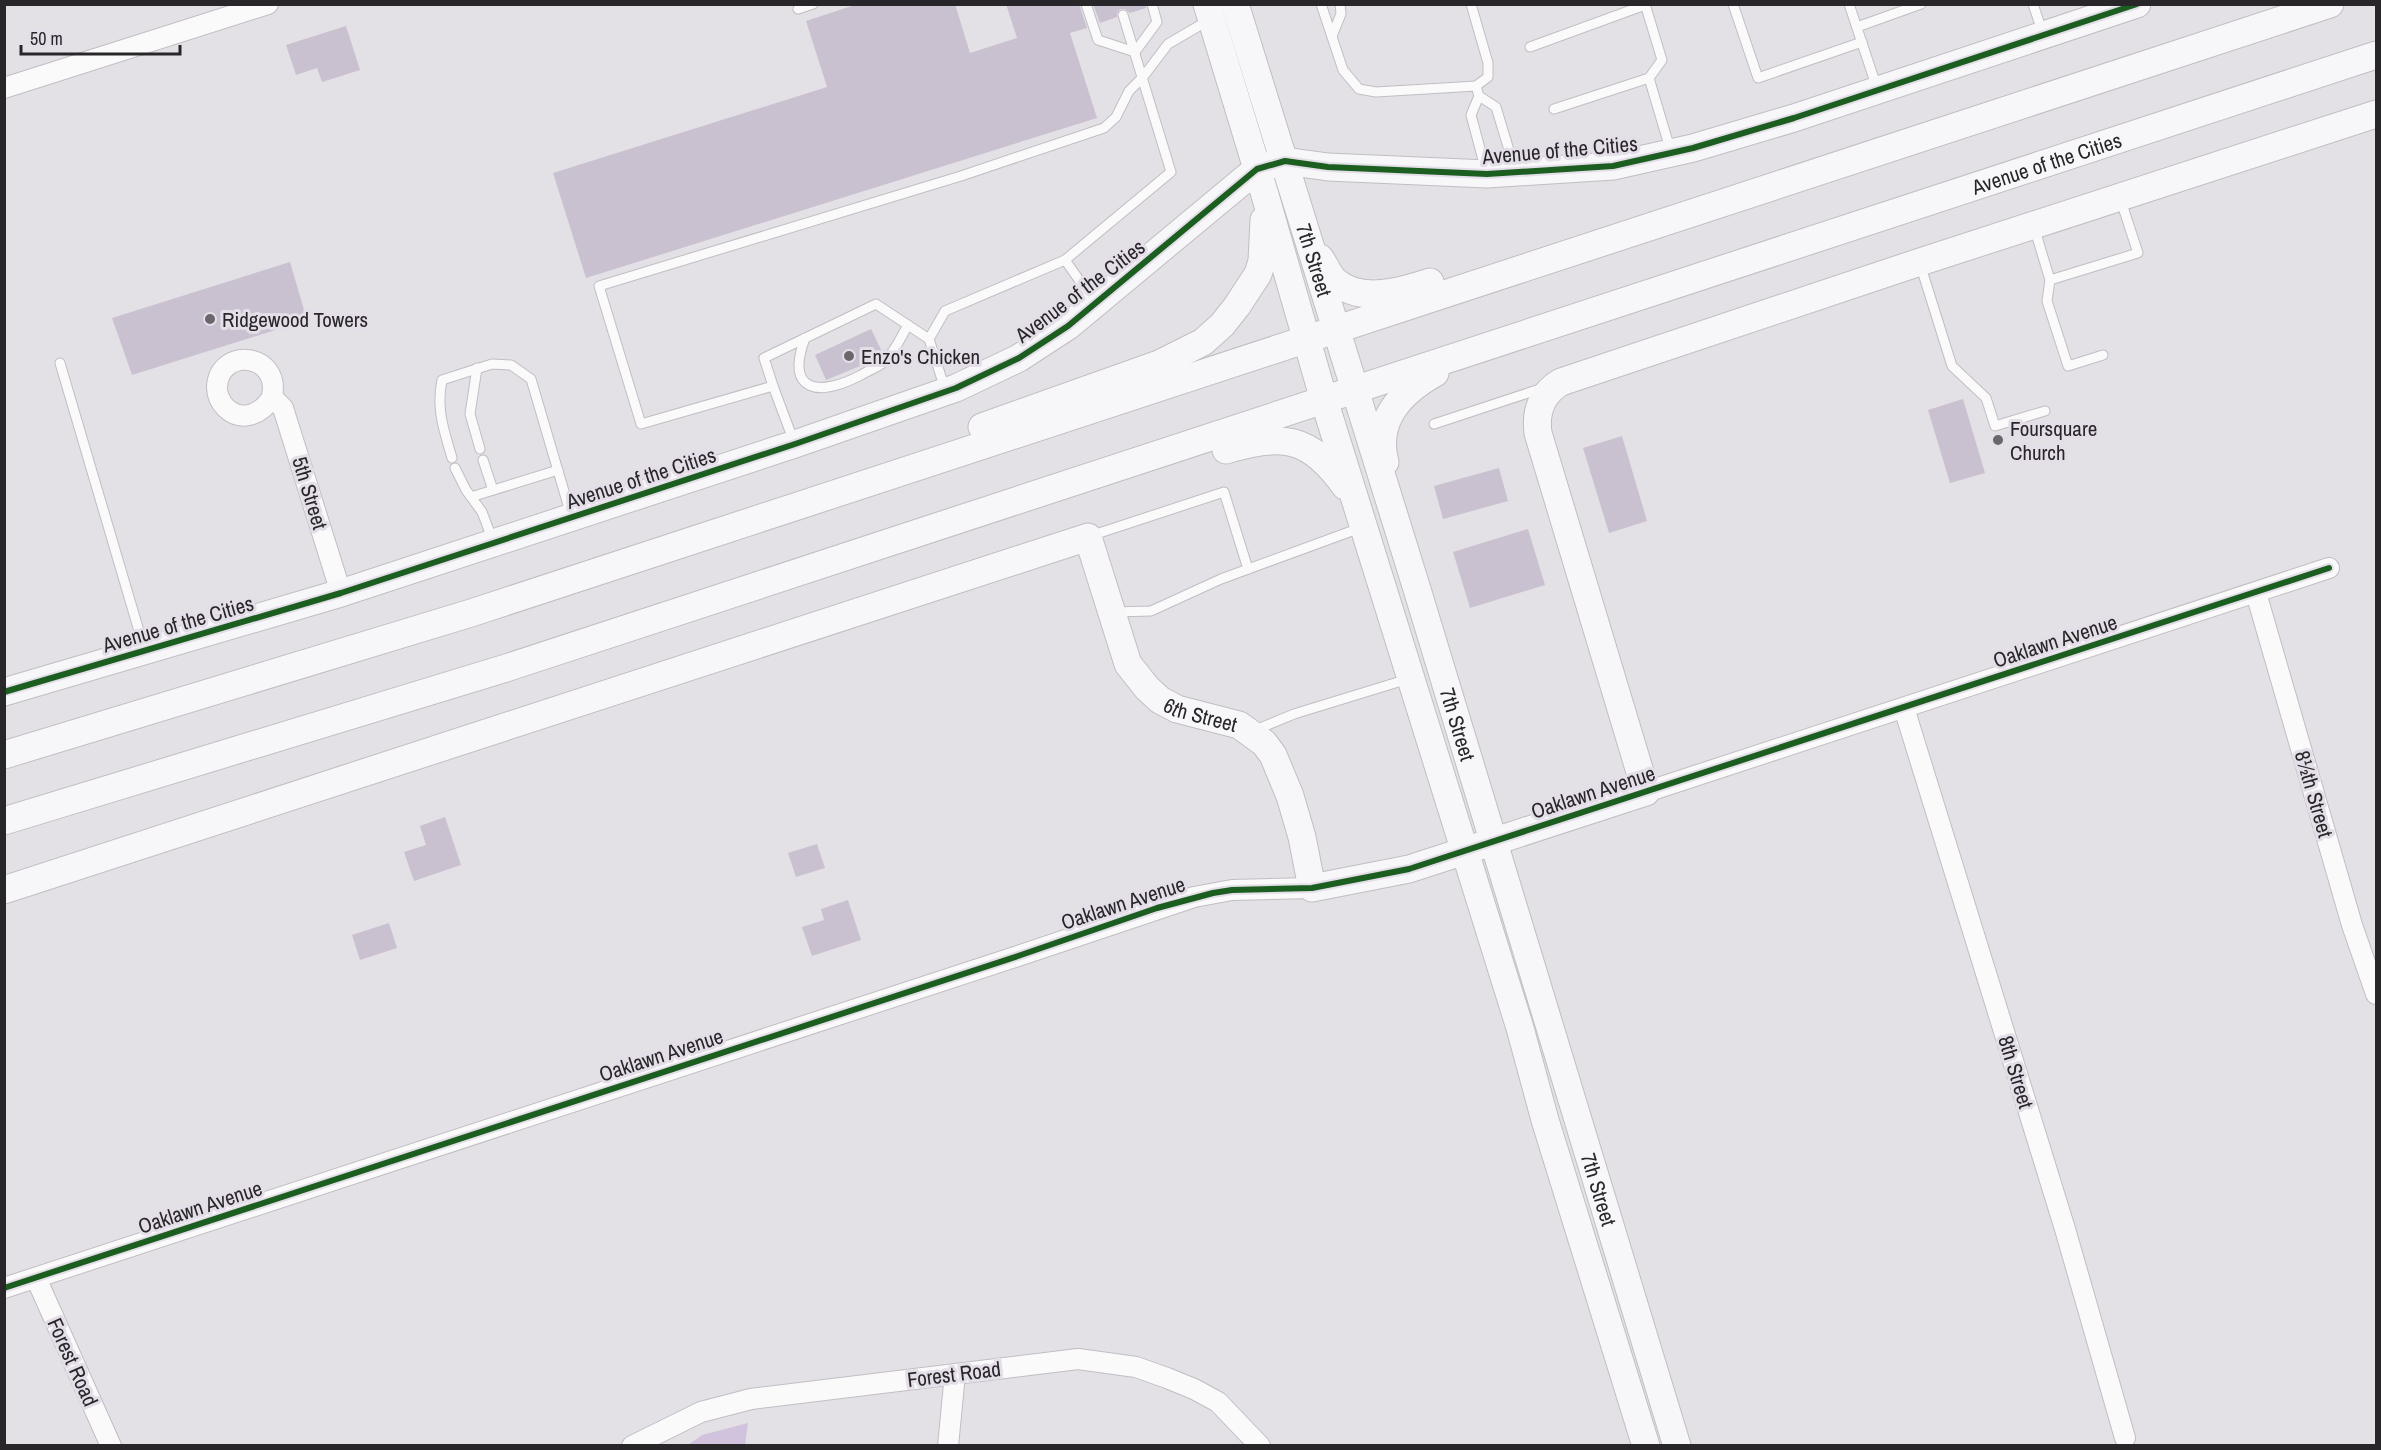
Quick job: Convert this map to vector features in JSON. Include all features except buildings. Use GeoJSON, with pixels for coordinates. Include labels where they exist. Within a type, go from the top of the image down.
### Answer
{"type":"FeatureCollection","features":[{"type":"Feature","properties":{"kind":"main road","name":"7th Street"},"geometry":{"type":"LineString","coordinates":[[1235,4],[1677,1446]]}},
{"type":"Feature","properties":{"kind":"main road","name":"Avenue of the Cities"},"geometry":{"type":"LineString","coordinates":[[4,692],[341,593],[494,544],[795,444],[946,392],[990,374],[1068,326],[1257,169],[1285,162],[1350,168],[1487,174],[1613,166],[1672,154],[1794,118],[2137,4]]}},
{"type":"Feature","properties":{"kind":"main road"},"geometry":{"type":"LineString","coordinates":[[4,755],[471,613],[2330,4]]}},
{"type":"Feature","properties":{"kind":"main road","name":"7th Street"},"geometry":{"type":"LineString","coordinates":[[1209,12],[1265,195],[1306,341],[1520,1028],[1545,1120],[1646,1446]]}},
{"type":"Feature","properties":{"kind":"main road","name":"Avenue of the Cities"},"geometry":{"type":"LineString","coordinates":[[4,820],[507,668],[2376,55]]}},
{"type":"Feature","properties":{"kind":"main road"},"geometry":{"type":"LineString","coordinates":[[1646,792],[1538,433],[1536,423],[1542,400],[1551,388],[1561,382],[1920,262],[2376,114]]}},
{"type":"Feature","properties":{"kind":"main road"},"geometry":{"type":"LineString","coordinates":[[768,516],[944,440],[1138,371],[1203,342],[1222,325],[1258,274],[1262,261],[1265,195]]}},
{"type":"Feature","properties":{"kind":"main road"},"geometry":{"type":"LineString","coordinates":[[1308,239],[1334,281],[1345,287],[1367,292],[1399,292],[1566,236],[1735,199]]}},
{"type":"Feature","properties":{"kind":"main road"},"geometry":{"type":"LineString","coordinates":[[1402,546],[1383,455],[1385,425],[1391,408],[1421,381],[1474,351]]}},
{"type":"Feature","properties":{"kind":"main road"},"geometry":{"type":"LineString","coordinates":[[952,522],[1104,490],[1263,440],[1292,442],[1321,456],[1359,514]]}},
{"type":"Feature","properties":{"kind":"main road"},"geometry":{"type":"LineString","coordinates":[[4,890],[1088,537]]}},
{"type":"Feature","properties":{"kind":"main road","name":"6th Street"},"geometry":{"type":"LineString","coordinates":[[1088,537],[1128,664],[1147,688],[1160,700],[1177,709],[1223,719],[1239,725],[1264,743],[1274,755],[1290,796],[1302,837],[1312,888]]}},
{"type":"Feature","properties":{"kind":"main road","name":"Oaklawn Avenue"},"geometry":{"type":"LineString","coordinates":[[1312,888],[1409,869],[1646,792]]}},
{"type":"Feature","properties":{"kind":"street"},"geometry":{"type":"LineString","coordinates":[[4,88],[209,14],[268,4]]}},
{"type":"Feature","properties":{"kind":"street","name":"5th Street"},"geometry":{"type":"LineString","coordinates":[[272,397],[283,408],[341,593]]}},
{"type":"Feature","properties":{"kind":"street","name":"Oaklawn Avenue"},"geometry":{"type":"LineString","coordinates":[[1646,792],[2329,568]]}},
{"type":"Feature","properties":{"kind":"street","name":"8½th Street"},"geometry":{"type":"LineString","coordinates":[[2256,593],[2352,925],[2376,994]]}},
{"type":"Feature","properties":{"kind":"street","name":"8th Street"},"geometry":{"type":"LineString","coordinates":[[1904,708],[2065,1229],[2125,1438]]}},
{"type":"Feature","properties":{"kind":"street","name":"Oaklawn Avenue"},"geometry":{"type":"LineString","coordinates":[[4,1288],[1018,956],[1157,908],[1194,897],[1232,890],[1312,888]]}},
{"type":"Feature","properties":{"kind":"street","name":"Forest Road"},"geometry":{"type":"LineString","coordinates":[[36,1278],[111,1446]]}},
{"type":"Feature","properties":{"kind":"street","name":"Forest Road"},"geometry":{"type":"LineString","coordinates":[[632,1446],[701,1412],[751,1399],[1078,1359],[1136,1368],[1167,1377],[1218,1402],[1260,1446]]}},
{"type":"Feature","properties":{"kind":"street"},"geometry":{"type":"LineString","coordinates":[[948,1446],[955,1374]]}},
{"type":"Feature","properties":{"kind":"lane"},"geometry":{"type":"LineString","coordinates":[[798,9],[813,4]]}},
{"type":"Feature","properties":{"kind":"lane"},"geometry":{"type":"LineString","coordinates":[[1086,4],[1098,40],[1135,52]]}},
{"type":"Feature","properties":{"kind":"lane"},"geometry":{"type":"LineString","coordinates":[[1135,52],[1157,22],[1152,4]]}},
{"type":"Feature","properties":{"kind":"lane"},"geometry":{"type":"LineString","coordinates":[[1321,4],[1343,70],[1359,89],[1377,92],[1478,91],[1496,107],[1516,173]]}},
{"type":"Feature","properties":{"kind":"lane"},"geometry":{"type":"LineString","coordinates":[[1332,36],[1341,14],[1340,4]]}},
{"type":"Feature","properties":{"kind":"lane"},"geometry":{"type":"LineString","coordinates":[[1471,4],[1488,63],[1488,77],[1478,91],[1471,115],[1487,174]]}},
{"type":"Feature","properties":{"kind":"lane"},"geometry":{"type":"LineString","coordinates":[[1733,4],[1758,78],[1862,42]]}},
{"type":"Feature","properties":{"kind":"lane"},"geometry":{"type":"LineString","coordinates":[[1849,4],[1878,90]]}},
{"type":"Feature","properties":{"kind":"lane"},"geometry":{"type":"LineString","coordinates":[[1857,27],[1901,8],[1921,4]]}},
{"type":"Feature","properties":{"kind":"lane"},"geometry":{"type":"LineString","coordinates":[[2033,4],[2043,35]]}},
{"type":"Feature","properties":{"kind":"lane"},"geometry":{"type":"LineString","coordinates":[[1530,47],[1645,5],[1662,60],[1649,78],[1554,110]]}},
{"type":"Feature","properties":{"kind":"lane"},"geometry":{"type":"LineString","coordinates":[[773,386],[641,424],[599,286],[961,176],[1104,128],[1116,117],[1129,91],[1143,77],[1168,44],[1209,12]]}},
{"type":"Feature","properties":{"kind":"lane"},"geometry":{"type":"LineString","coordinates":[[928,339],[945,311],[1065,260],[1171,172],[1124,15]]}},
{"type":"Feature","properties":{"kind":"lane"},"geometry":{"type":"LineString","coordinates":[[1649,78],[1672,154]]}},
{"type":"Feature","properties":{"kind":"lane"},"geometry":{"type":"LineString","coordinates":[[2050,280],[2138,253],[2120,197]]}},
{"type":"Feature","properties":{"kind":"lane"},"geometry":{"type":"LineString","coordinates":[[2033,225],[2050,280],[2047,301],[2068,366],[2103,355]]}},
{"type":"Feature","properties":{"kind":"lane"},"geometry":{"type":"LineString","coordinates":[[1065,260],[1095,304]]}},
{"type":"Feature","properties":{"kind":"lane"},"geometry":{"type":"LineString","coordinates":[[1920,262],[1952,366],[1986,398],[1995,426],[2045,411]]}},
{"type":"Feature","properties":{"kind":"lane"},"geometry":{"type":"LineString","coordinates":[[795,444],[764,358],[876,304],[928,339],[946,392]]}},
{"type":"Feature","properties":{"kind":"lane"},"geometry":{"type":"LineString","coordinates":[[805,338],[798,358],[798,372],[810,386],[825,389],[855,378],[884,362],[908,325]]}},
{"type":"Feature","properties":{"kind":"lane"},"geometry":{"type":"LineString","coordinates":[[60,363],[145,652]]}},
{"type":"Feature","properties":{"kind":"lane"},"geometry":{"type":"LineString","coordinates":[[494,544],[482,512],[471,497],[454,463],[438,399],[442,380],[477,368],[492,364],[512,365],[531,379],[572,518]]}},
{"type":"Feature","properties":{"kind":"lane"},"geometry":{"type":"LineString","coordinates":[[477,368],[470,414],[480,449]]}},
{"type":"Feature","properties":{"kind":"lane"},"geometry":{"type":"LineString","coordinates":[[1434,424],[1561,382]]}},
{"type":"Feature","properties":{"kind":"lane"},"geometry":{"type":"LineString","coordinates":[[483,460],[493,490]]}},
{"type":"Feature","properties":{"kind":"lane"},"geometry":{"type":"LineString","coordinates":[[471,497],[558,470]]}},
{"type":"Feature","properties":{"kind":"lane"},"geometry":{"type":"LineString","coordinates":[[1088,537],[1224,492],[1248,569]]}},
{"type":"Feature","properties":{"kind":"lane"},"geometry":{"type":"LineString","coordinates":[[1111,612],[1150,611],[1248,569],[1359,514]]}},
{"type":"Feature","properties":{"kind":"lane"},"geometry":{"type":"LineString","coordinates":[[1251,732],[1294,714],[1410,678]]}},
{"type":"Feature","properties":{"kind":"shaded area"},"geometry":{"type":"Polygon","coordinates":[[[748,1423],[745,1445],[688,1445],[702,1435],[748,1423]]]}},
{"type":"Feature","properties":{"kind":"cycle path"},"geometry":{"type":"LineString","coordinates":[[4,692],[341,593],[795,444],[956,388],[1019,358],[1068,326],[1257,169],[1285,161],[1328,167],[1487,174],[1613,166],[1693,148],[1794,118],[2137,4]]}},
{"type":"Feature","properties":{"kind":"cycle path"},"geometry":{"type":"LineString","coordinates":[[4,1288],[1018,956],[1157,908],[1232,890],[1312,888],[1409,869],[2329,568]]}},
{"type":"Feature","properties":{"kind":"place","name":"Ridgewood Towers"},"geometry":{"type":"Point","coordinates":[210,319]}},
{"type":"Feature","properties":{"kind":"place","name":"Enzo's Chicken"},"geometry":{"type":"Point","coordinates":[849,356]}},
{"type":"Feature","properties":{"kind":"place","name":"Foursquare Church"},"geometry":{"type":"Point","coordinates":[1998,440]}}]}
